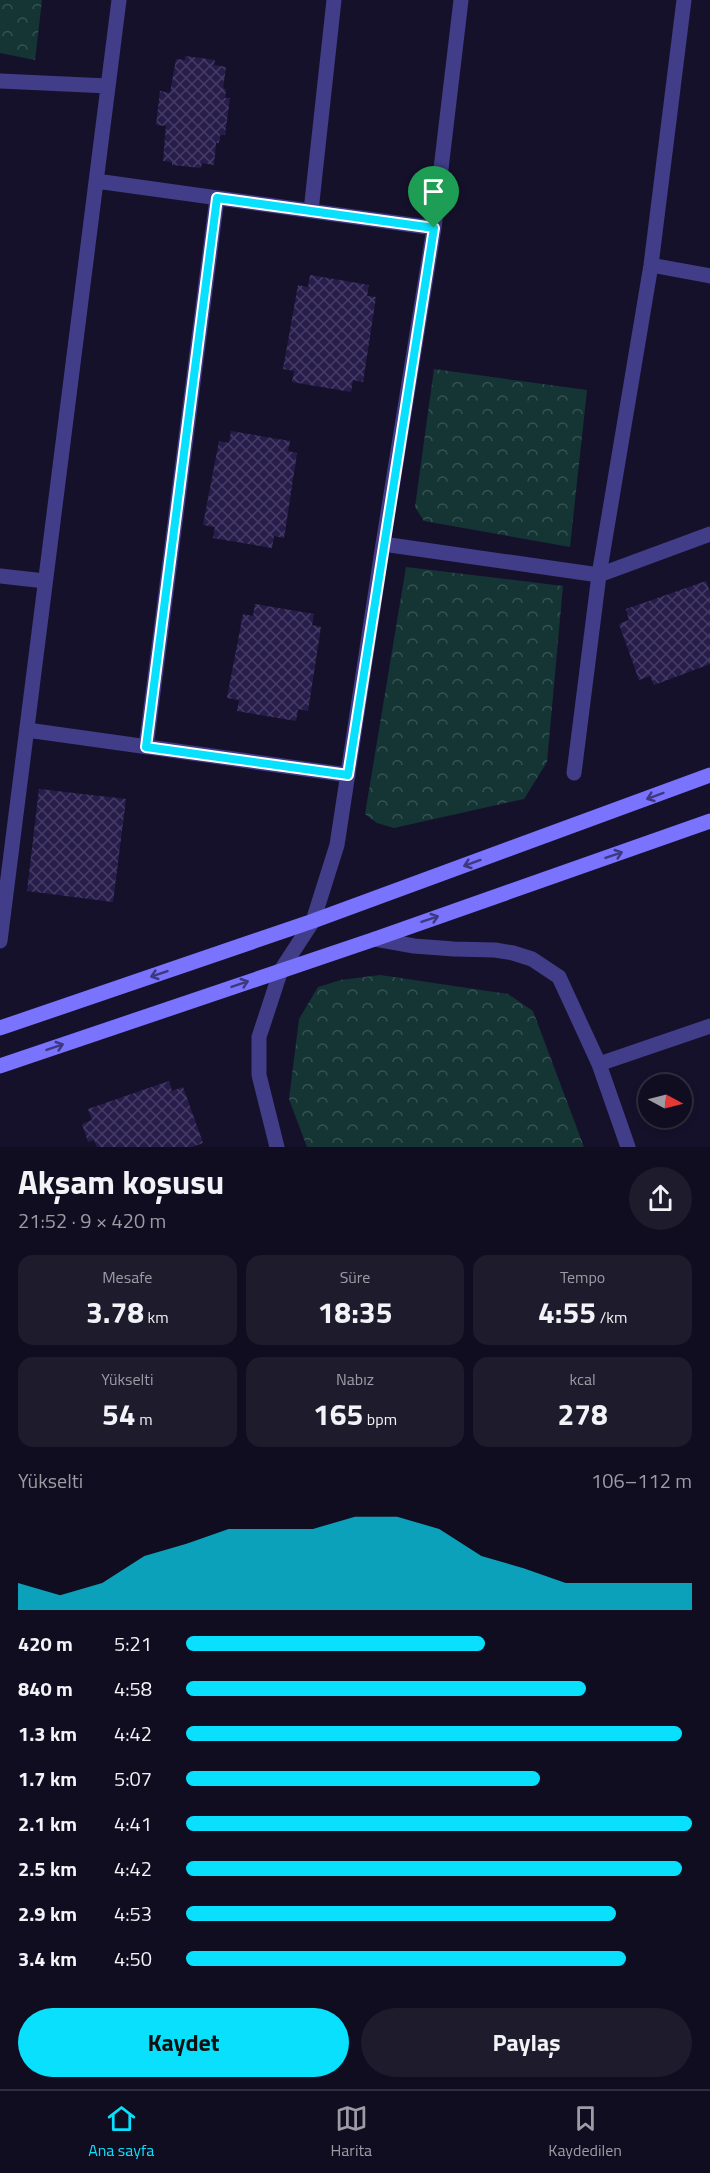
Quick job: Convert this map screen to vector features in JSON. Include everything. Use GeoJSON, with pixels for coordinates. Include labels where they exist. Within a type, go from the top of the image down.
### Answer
{"type":"FeatureCollection","features":[{"type":"Feature","properties":{"kind":"main road"},"geometry":{"type":"LineString","coordinates":[[0,1028],[313,921],[710,776]]}},
{"type":"Feature","properties":{"kind":"main road"},"geometry":{"type":"LineString","coordinates":[[0,1065],[375,939],[710,821]]}},
{"type":"Feature","properties":{"kind":"street"},"geometry":{"type":"LineString","coordinates":[[0,941],[119,0]]}},
{"type":"Feature","properties":{"kind":"street"},"geometry":{"type":"LineString","coordinates":[[310,211],[333,0]]}},
{"type":"Feature","properties":{"kind":"street"},"geometry":{"type":"LineString","coordinates":[[278,1147],[259,1075],[259,1037],[281,970],[313,921],[337,846],[434,228],[461,0]]}},
{"type":"Feature","properties":{"kind":"street"},"geometry":{"type":"LineString","coordinates":[[574,773],[599,575],[651,265],[684,0]]}},
{"type":"Feature","properties":{"kind":"street"},"geometry":{"type":"LineString","coordinates":[[0,81],[108,86]]}},
{"type":"Feature","properties":{"kind":"street"},"geometry":{"type":"LineString","coordinates":[[96,181],[434,228]]}},
{"type":"Feature","properties":{"kind":"street"},"geometry":{"type":"LineString","coordinates":[[146,747],[217,198]]}},
{"type":"Feature","properties":{"kind":"street"},"geometry":{"type":"LineString","coordinates":[[651,265],[710,276]]}},
{"type":"Feature","properties":{"kind":"street"},"geometry":{"type":"LineString","coordinates":[[383,544],[599,575],[710,534]]}},
{"type":"Feature","properties":{"kind":"street"},"geometry":{"type":"LineString","coordinates":[[0,576],[45,581]]}},
{"type":"Feature","properties":{"kind":"street"},"geometry":{"type":"LineString","coordinates":[[27,730],[348,775]]}},
{"type":"Feature","properties":{"kind":"street"},"geometry":{"type":"LineString","coordinates":[[375,939],[414,946],[504,951],[532,959],[559,977],[599,1064],[628,1147]]}},
{"type":"Feature","properties":{"kind":"street"},"geometry":{"type":"LineString","coordinates":[[599,1064],[710,1026]]}},
{"type":"Feature","properties":{"kind":"green space"},"geometry":{"type":"Polygon","coordinates":[[[0,0],[42,0],[35,60],[0,53],[0,0]]]}},
{"type":"Feature","properties":{"kind":"green space"},"geometry":{"type":"Polygon","coordinates":[[[434,369],[587,390],[570,547],[424,521],[415,507],[434,369]]]}},
{"type":"Feature","properties":{"kind":"green space"},"geometry":{"type":"Polygon","coordinates":[[[406,567],[563,586],[547,762],[524,799],[394,828],[377,823],[365,814],[406,567]]]}},
{"type":"Feature","properties":{"kind":"green space"},"geometry":{"type":"Polygon","coordinates":[[[380,975],[508,994],[533,1011],[584,1147],[307,1147],[289,1099],[299,1019],[318,987],[341,980],[380,975]]]}},
{"type":"Feature","properties":{"kind":"building"},"geometry":{"type":"Polygon","coordinates":[[[185,56],[215,60],[214,65],[226,67],[223,89],[226,89],[225,98],[230,98],[225,135],[220,135],[219,143],[216,143],[214,165],[202,163],[201,168],[172,165],[172,162],[163,161],[166,126],[156,125],[160,91],[170,93],[176,59],[185,60],[185,56]]]}},
{"type":"Feature","properties":{"kind":"building"},"geometry":{"type":"Polygon","coordinates":[[[310,275],[369,285],[367,296],[376,297],[363,382],[353,380],[351,392],[292,382],[294,371],[283,369],[298,285],[308,287],[310,275]]]}},
{"type":"Feature","properties":{"kind":"building"},"geometry":{"type":"Polygon","coordinates":[[[231,431],[290,441],[288,451],[297,453],[284,538],[274,536],[272,548],[213,538],[215,527],[203,525],[219,441],[229,443],[231,431]]]}},
{"type":"Feature","properties":{"kind":"building"},"geometry":{"type":"Polygon","coordinates":[[[706,581],[710,592],[710,664],[654,685],[650,676],[639,680],[619,624],[629,620],[626,609],[706,581]]]}},
{"type":"Feature","properties":{"kind":"building"},"geometry":{"type":"Polygon","coordinates":[[[255,604],[314,614],[312,625],[321,627],[308,711],[298,709],[296,721],[237,711],[239,700],[227,698],[243,614],[253,616],[255,604]]]}},
{"type":"Feature","properties":{"kind":"building"},"geometry":{"type":"Polygon","coordinates":[[[39,789],[126,799],[113,902],[27,891],[39,789]]]}},
{"type":"Feature","properties":{"kind":"building"},"geometry":{"type":"Polygon","coordinates":[[[169,1081],[172,1091],[183,1087],[203,1143],[192,1147],[97,1147],[94,1140],[88,1142],[82,1124],[92,1120],[88,1109],[169,1081]]]}},
{"type":"Feature","properties":{"kind":"route"},"geometry":{"type":"LineString","coordinates":[[217,198],[434,228],[348,775],[146,747],[217,198]]}}]}
